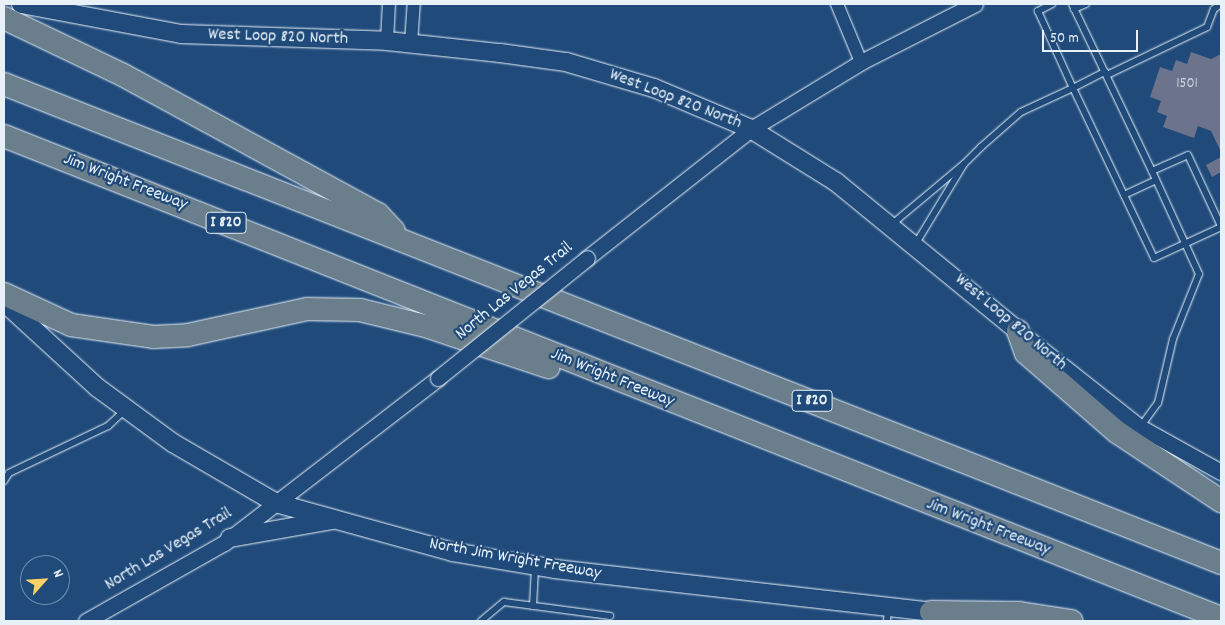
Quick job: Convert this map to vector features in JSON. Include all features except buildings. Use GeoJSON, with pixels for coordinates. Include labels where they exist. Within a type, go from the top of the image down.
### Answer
{"type":"FeatureCollection","features":[{"type":"Feature","properties":{"kind":"highway"},"geometry":{"type":"LineString","coordinates":[[4,18],[124,75],[378,214],[402,239]]}},
{"type":"Feature","properties":{"kind":"highway","name":"I 820"},"geometry":{"type":"LineString","coordinates":[[4,84],[402,239],[1221,563]]}},
{"type":"Feature","properties":{"kind":"highway","name":"Jim Wright Freeway"},"geometry":{"type":"LineString","coordinates":[[4,136],[448,310],[597,374],[1221,618]]}},
{"type":"Feature","properties":{"kind":"highway"},"geometry":{"type":"LineString","coordinates":[[4,294],[71,325],[153,337],[188,335],[308,309],[360,310],[430,327],[576,377],[597,374]]}},
{"type":"Feature","properties":{"kind":"highway"},"geometry":{"type":"LineString","coordinates":[[1018,331],[1026,353],[1117,432],[1221,501]]}},
{"type":"Feature","properties":{"kind":"highway"},"geometry":{"type":"LineString","coordinates":[[931,612],[1019,613],[1070,621]]}},
{"type":"Feature","properties":{"kind":"main road","name":"West Loop 820 North"},"geometry":{"type":"LineString","coordinates":[[21,4],[181,34],[387,41],[566,62],[654,88],[751,129],[836,182],[1018,331]]}},
{"type":"Feature","properties":{"kind":"main road","name":"North Jim Wright Freeway"},"geometry":{"type":"LineString","coordinates":[[4,302],[126,409],[173,442],[276,503],[342,519],[453,552],[535,566],[888,614],[931,612]]}},
{"type":"Feature","properties":{"kind":"main road"},"geometry":{"type":"LineString","coordinates":[[230,538],[292,524],[342,519]]}},
{"type":"Feature","properties":{"kind":"street"},"geometry":{"type":"LineString","coordinates":[[387,41],[389,4]]}},
{"type":"Feature","properties":{"kind":"street"},"geometry":{"type":"LineString","coordinates":[[411,43],[414,4]]}},
{"type":"Feature","properties":{"kind":"street"},"geometry":{"type":"LineString","coordinates":[[836,4],[861,62]]}},
{"type":"Feature","properties":{"kind":"street","name":"North Las Vegas Trail"},"geometry":{"type":"LineString","coordinates":[[86,621],[230,538],[438,378],[751,129],[861,62],[975,4]]}},
{"type":"Feature","properties":{"kind":"street","name":"West Loop 820 North"},"geometry":{"type":"LineString","coordinates":[[1018,331],[1140,427],[1221,472]]}},
{"type":"Feature","properties":{"kind":"street","name":"North Jim Wright Freeway"},"geometry":{"type":"LineString","coordinates":[[931,612],[976,621]]}},
{"type":"Feature","properties":{"kind":"lane"},"geometry":{"type":"LineString","coordinates":[[1052,4],[1038,11],[1154,258],[1221,226],[1188,155],[1152,171]]}},
{"type":"Feature","properties":{"kind":"lane"},"geometry":{"type":"LineString","coordinates":[[1086,4],[1073,7],[1197,264],[1198,281],[1173,339],[1158,403],[1140,427]]}},
{"type":"Feature","properties":{"kind":"lane"},"geometry":{"type":"LineString","coordinates":[[890,225],[964,164],[1022,112],[1207,27],[1214,9],[1221,4]]}},
{"type":"Feature","properties":{"kind":"lane"},"geometry":{"type":"LineString","coordinates":[[915,245],[964,164]]}},
{"type":"Feature","properties":{"kind":"lane"},"geometry":{"type":"LineString","coordinates":[[1124,195],[1156,180]]}},
{"type":"Feature","properties":{"kind":"lane"},"geometry":{"type":"LineString","coordinates":[[4,480],[9,473],[108,426],[126,409]]}},
{"type":"Feature","properties":{"kind":"lane"},"geometry":{"type":"LineString","coordinates":[[533,606],[535,566]]}},
{"type":"Feature","properties":{"kind":"lane"},"geometry":{"type":"LineString","coordinates":[[481,621],[504,602],[610,616]]}}]}
